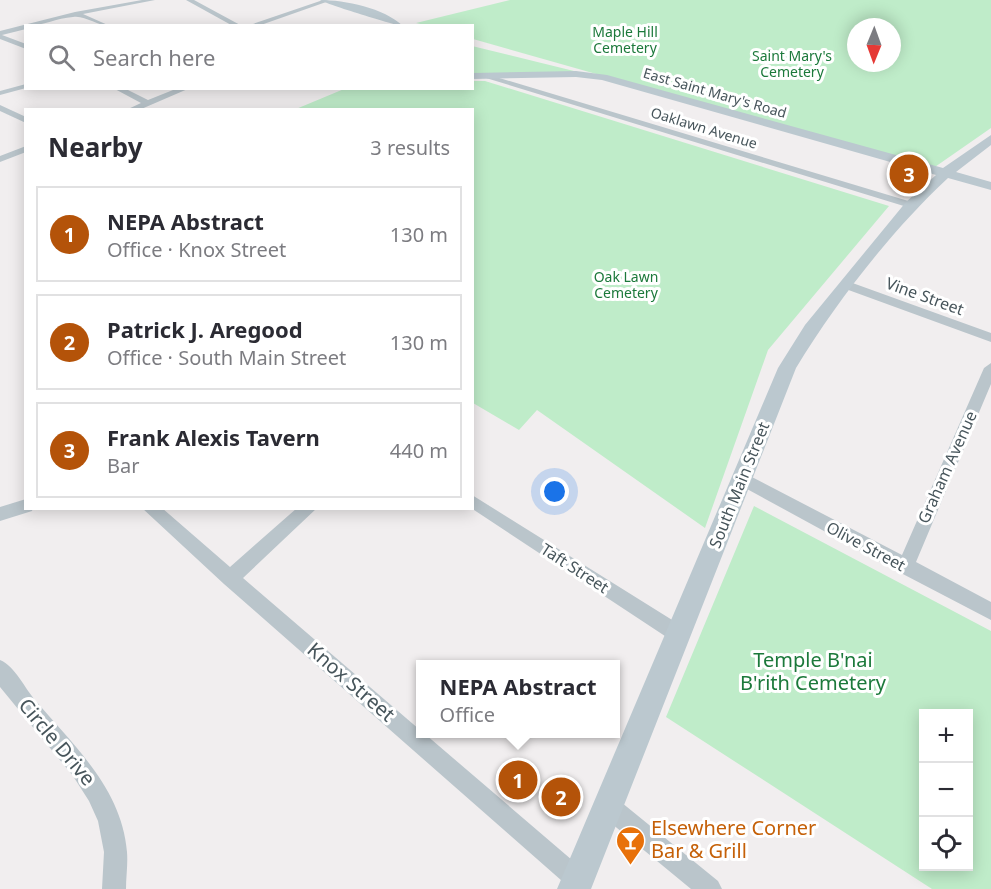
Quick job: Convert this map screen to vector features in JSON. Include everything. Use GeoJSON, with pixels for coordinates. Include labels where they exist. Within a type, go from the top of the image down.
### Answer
{"type":"FeatureCollection","features":[{"type":"Feature","properties":{"kind":"main road"},"geometry":{"type":"LineString","coordinates":[[325,0],[386,17],[396,24]]}},
{"type":"Feature","properties":{"kind":"main road","name":"East Saint Mary's Road"},"geometry":{"type":"LineString","coordinates":[[474,76],[595,76],[991,186]]}},
{"type":"Feature","properties":{"kind":"main road","name":"South Main Street"},"geometry":{"type":"LineString","coordinates":[[576,884],[787,368],[811,329],[911,205],[944,174],[989,143]]}},
{"type":"Feature","properties":{"kind":"street"},"geometry":{"type":"LineString","coordinates":[[38,24],[75,14],[152,0]]}},
{"type":"Feature","properties":{"kind":"street"},"geometry":{"type":"LineString","coordinates":[[189,0],[235,24]]}},
{"type":"Feature","properties":{"kind":"street"},"geometry":{"type":"LineString","coordinates":[[256,24],[325,0]]}},
{"type":"Feature","properties":{"kind":"street"},"geometry":{"type":"LineString","coordinates":[[75,14],[102,24]]}},
{"type":"Feature","properties":{"kind":"street"},"geometry":{"type":"LineString","coordinates":[[0,35],[24,28]]}},
{"type":"Feature","properties":{"kind":"street"},"geometry":{"type":"LineString","coordinates":[[0,35],[24,46]]}},
{"type":"Feature","properties":{"kind":"street","name":"Oaklawn Avenue"},"geometry":{"type":"LineString","coordinates":[[489,76],[911,205]]}},
{"type":"Feature","properties":{"kind":"street"},"geometry":{"type":"LineString","coordinates":[[0,93],[24,87]]}},
{"type":"Feature","properties":{"kind":"street"},"geometry":{"type":"LineString","coordinates":[[121,90],[147,103]]}},
{"type":"Feature","properties":{"kind":"street"},"geometry":{"type":"LineString","coordinates":[[135,108],[181,90]]}},
{"type":"Feature","properties":{"kind":"street"},"geometry":{"type":"LineString","coordinates":[[0,108],[24,120]]}},
{"type":"Feature","properties":{"kind":"street"},"geometry":{"type":"LineString","coordinates":[[0,159],[24,150]]}},
{"type":"Feature","properties":{"kind":"street","name":"Vine Street"},"geometry":{"type":"LineString","coordinates":[[847,285],[991,338]]}},
{"type":"Feature","properties":{"kind":"street","name":"Graham Avenue"},"geometry":{"type":"LineString","coordinates":[[905,567],[991,369]]}},
{"type":"Feature","properties":{"kind":"street","name":"Olive Street"},"geometry":{"type":"LineString","coordinates":[[742,479],[991,611]]}},
{"type":"Feature","properties":{"kind":"street","name":"Taft Street"},"geometry":{"type":"LineString","coordinates":[[474,502],[678,634]]}},
{"type":"Feature","properties":{"kind":"street"},"geometry":{"type":"LineString","coordinates":[[0,514],[24,507]]}},
{"type":"Feature","properties":{"kind":"street","name":"Knox Street"},"geometry":{"type":"LineString","coordinates":[[152,510],[576,884]]}},
{"type":"Feature","properties":{"kind":"street"},"geometry":{"type":"LineString","coordinates":[[230,578],[307,510]]}},
{"type":"Feature","properties":{"kind":"street","name":"Circle Drive"},"geometry":{"type":"LineString","coordinates":[[0,670],[18,696],[70,753],[100,795],[112,831],[114,889]]}},
{"type":"Feature","properties":{"kind":"street"},"geometry":{"type":"LineString","coordinates":[[608,806],[710,889]]}},
{"type":"Feature","properties":{"kind":"green space","name":"Saint Mary's Cemetery"},"geometry":{"type":"Polygon","coordinates":[[[510,0],[991,0],[991,128],[932,169],[474,39],[474,24],[416,23],[510,0]]]}},
{"type":"Feature","properties":{"kind":"green space"},"geometry":{"type":"Polygon","coordinates":[[[474,46],[578,72],[474,74],[474,46]]]}},
{"type":"Feature","properties":{"kind":"green space","name":"Oak Lawn Cemetery"},"geometry":{"type":"Polygon","coordinates":[[[474,81],[485,81],[889,206],[768,350],[705,528],[537,410],[519,430],[474,404],[474,108],[298,108],[342,90],[474,90],[474,81]]]}},
{"type":"Feature","properties":{"kind":"green space","name":"Temple B'nai B'rith Cemetery"},"geometry":{"type":"Polygon","coordinates":[[[754,506],[991,631],[991,889],[932,889],[666,717],[754,506]]]}},
{"type":"Feature","properties":{"kind":"place","name":"Frank Alexis Tavern"},"geometry":{"type":"Point","coordinates":[909,174]}},
{"type":"Feature","properties":{"kind":"place","name":"NEPA Abstract"},"geometry":{"type":"Point","coordinates":[518,780]}},
{"type":"Feature","properties":{"kind":"place","name":"Patrick J. Aregood"},"geometry":{"type":"Point","coordinates":[561,797]}},
{"type":"Feature","properties":{"kind":"place","name":"Elsewhere Corner Bar & Grill"},"geometry":{"type":"Point","coordinates":[630,866]}},
{"type":"Feature","properties":{"kind":"park label","name":"Maple Hill Cemetery"},"geometry":{"type":"Point","coordinates":[625,40]}}]}
